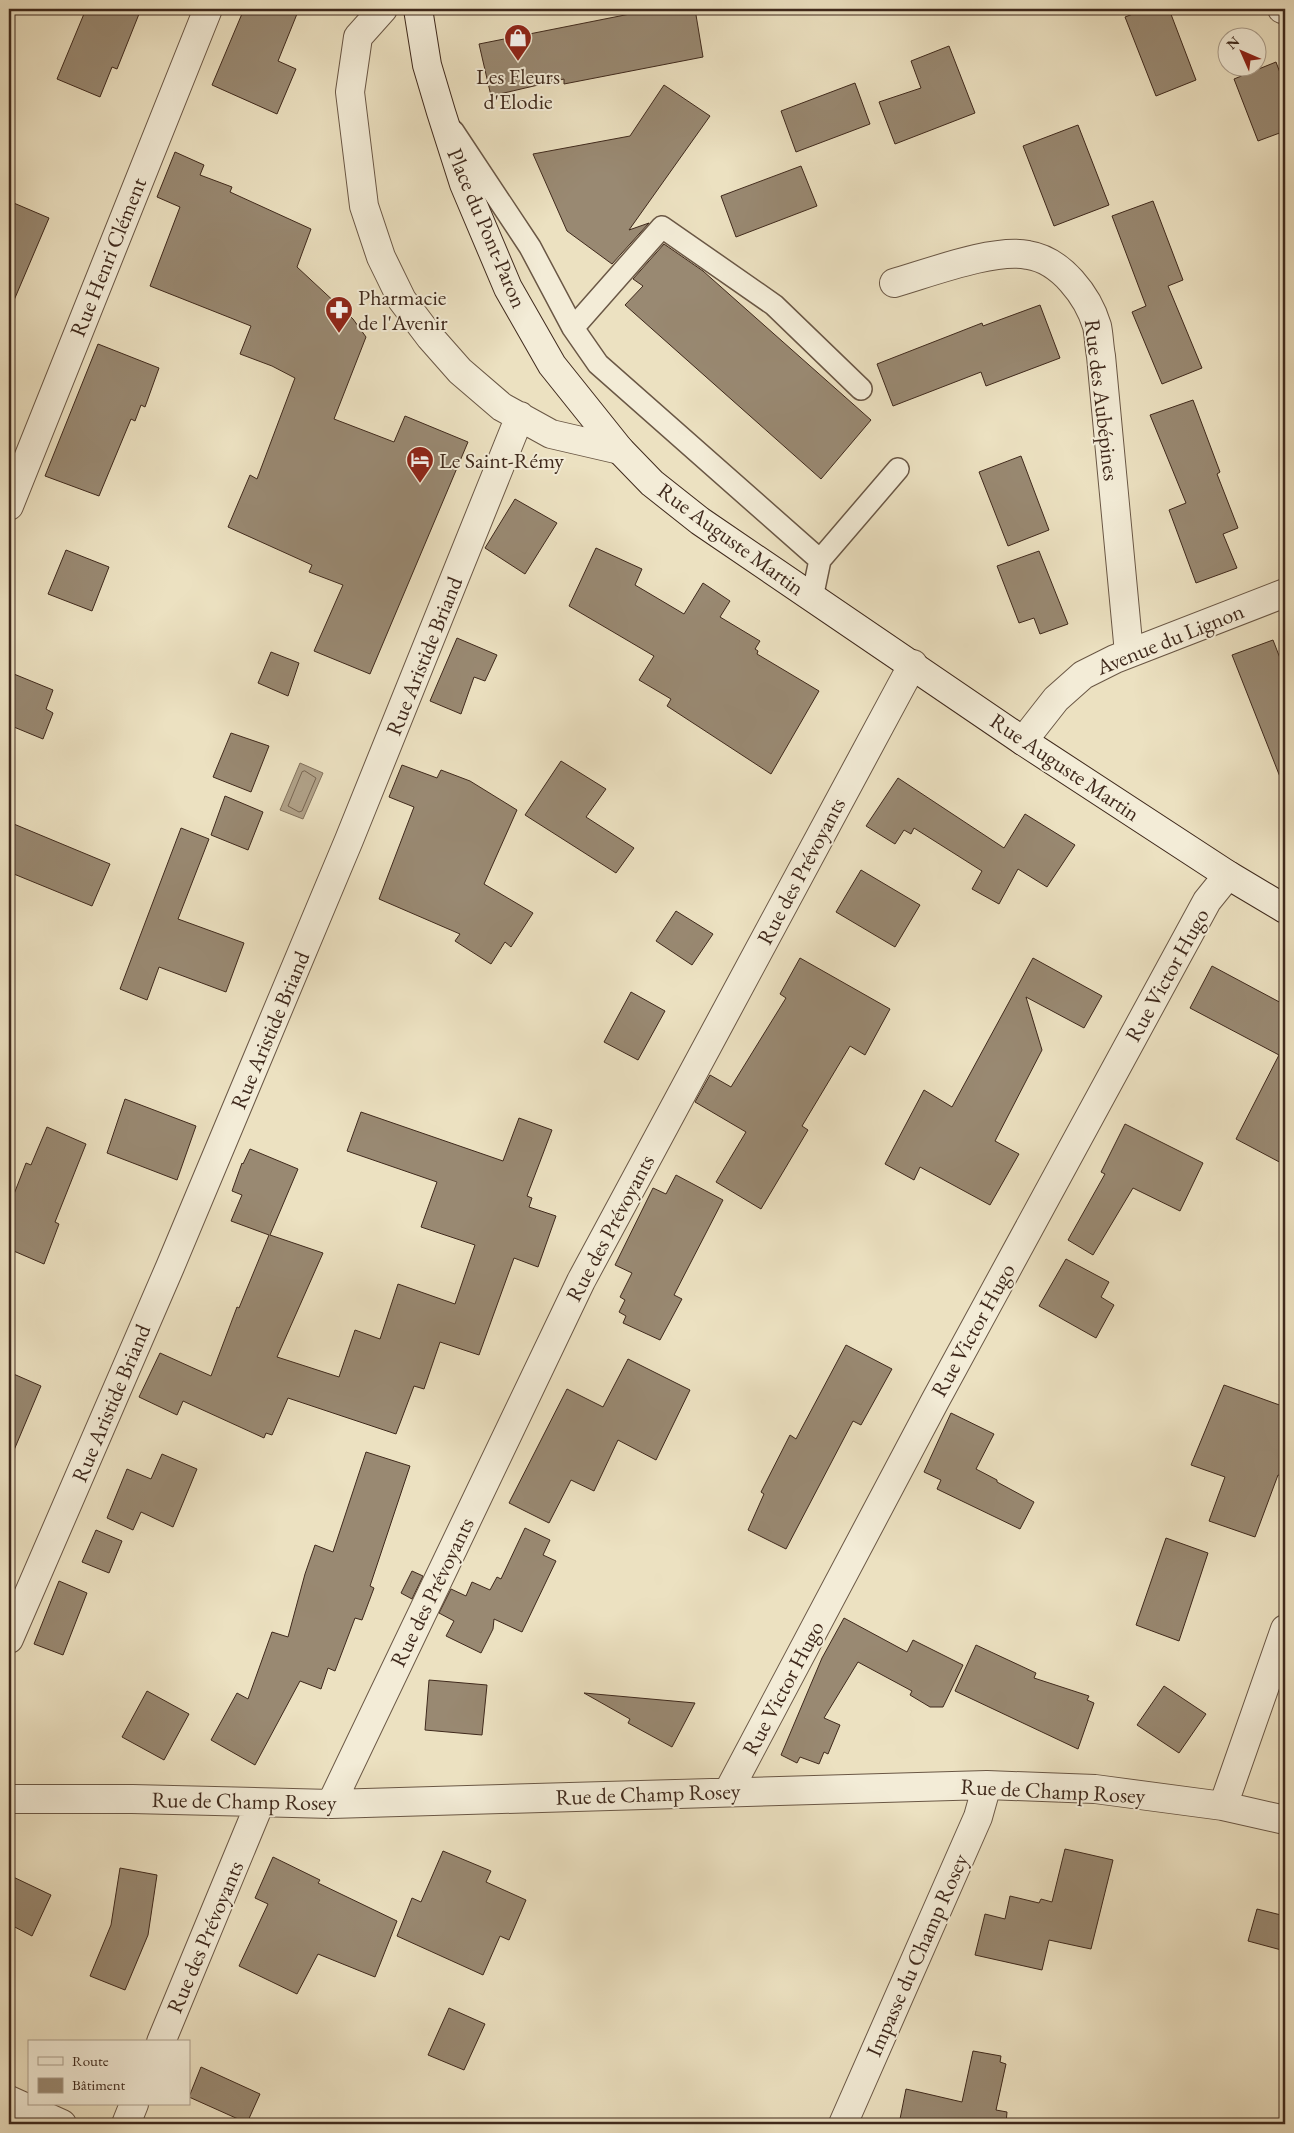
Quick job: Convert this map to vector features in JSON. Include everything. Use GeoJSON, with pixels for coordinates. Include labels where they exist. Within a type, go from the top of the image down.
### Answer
{"type":"FeatureCollection","features":[{"type":"Feature","properties":{"kind":"street","name":"Rue Henri Clément"},"geometry":{"type":"LineString","coordinates":[[9,506],[208,9]]}},
{"type":"Feature","properties":{"kind":"street"},"geometry":{"type":"LineString","coordinates":[[383,9],[358,37],[350,92],[364,206],[381,257],[402,300],[430,337],[460,370],[502,407],[551,434],[620,450]]}},
{"type":"Feature","properties":{"kind":"street","name":"Place du Pont-Paron"},"geometry":{"type":"LineString","coordinates":[[418,9],[427,65],[464,184],[508,288],[552,365],[620,450]]}},
{"type":"Feature","properties":{"kind":"street","name":"Rue des Aubépines"},"geometry":{"type":"LineString","coordinates":[[894,283],[996,255],[1029,254],[1052,264],[1070,278],[1088,303],[1097,327],[1101,356],[1129,653]]}},
{"type":"Feature","properties":{"kind":"street","name":"Rue Aristide Briand"},"geometry":{"type":"LineString","coordinates":[[9,1639],[170,1267],[346,849],[520,416]]}},
{"type":"Feature","properties":{"kind":"street","name":"Rue Auguste Martin"},"geometry":{"type":"LineString","coordinates":[[620,450],[652,483],[700,521],[812,598],[913,664],[1023,741],[1228,875],[1285,908]]}},
{"type":"Feature","properties":{"kind":"street","name":"Avenue du Lignon"},"geometry":{"type":"LineString","coordinates":[[1023,741],[1056,698],[1083,675],[1129,653],[1285,592]]}},
{"type":"Feature","properties":{"kind":"street","name":"Rue des Prévoyants"},"geometry":{"type":"LineString","coordinates":[[330,1804],[581,1281],[913,664]]}},
{"type":"Feature","properties":{"kind":"street","name":"Rue Victor Hugo"},"geometry":{"type":"LineString","coordinates":[[728,1792],[935,1401],[1169,971],[1208,901],[1228,875]]}},
{"type":"Feature","properties":{"kind":"street"},"geometry":{"type":"LineString","coordinates":[[1224,1806],[1285,1629]]}},
{"type":"Feature","properties":{"kind":"street","name":"Rue de Champ Rosey"},"geometry":{"type":"LineString","coordinates":[[9,1799],[132,1799],[330,1804],[987,1785],[1095,1789],[1224,1806],[1285,1820]]}},
{"type":"Feature","properties":{"kind":"street","name":"Impasse du Champ Rosey"},"geometry":{"type":"LineString","coordinates":[[843,2124],[978,1817],[987,1785]]}},
{"type":"Feature","properties":{"kind":"street","name":"Rue des Prévoyants"},"geometry":{"type":"LineString","coordinates":[[162,2040],[260,1803]]}},
{"type":"Feature","properties":{"kind":"street"},"geometry":{"type":"LineString","coordinates":[[9,2100],[62,2124]]}},
{"type":"Feature","properties":{"kind":"street"},"geometry":{"type":"LineString","coordinates":[[126,2124],[133,2106]]}},
{"type":"Feature","properties":{"kind":"lane"},"geometry":{"type":"LineString","coordinates":[[441,112],[530,247],[573,328],[598,364],[820,560]]}},
{"type":"Feature","properties":{"kind":"lane"},"geometry":{"type":"LineString","coordinates":[[573,328],[662,227],[774,305],[861,389]]}},
{"type":"Feature","properties":{"kind":"lane"},"geometry":{"type":"LineString","coordinates":[[812,598],[820,560],[898,469]]}},
{"type":"Feature","properties":{"kind":"water"},"geometry":{"type":"Polygon","coordinates":[[[300,763],[323,773],[303,819],[280,810],[300,763]]]}},
{"type":"Feature","properties":{"kind":"building"},"geometry":{"type":"Polygon","coordinates":[[[86,9],[141,9],[117,69],[112,67],[100,97],[57,79],[86,9]]]}},
{"type":"Feature","properties":{"kind":"building"},"geometry":{"type":"Polygon","coordinates":[[[244,9],[299,9],[278,61],[296,69],[277,114],[212,85],[244,9]]]}},
{"type":"Feature","properties":{"kind":"building"},"geometry":{"type":"Polygon","coordinates":[[[655,9],[695,9],[703,57],[564,84],[564,79],[491,96],[479,44],[655,9]]]}},
{"type":"Feature","properties":{"kind":"building"},"geometry":{"type":"Polygon","coordinates":[[[1146,9],[1169,9],[1196,80],[1156,96],[1125,17],[1146,9]]]}},
{"type":"Feature","properties":{"kind":"building"},"geometry":{"type":"Polygon","coordinates":[[[949,46],[975,113],[895,144],[879,102],[921,88],[911,61],[949,46]]]}},
{"type":"Feature","properties":{"kind":"building"},"geometry":{"type":"Polygon","coordinates":[[[1276,62],[1285,86],[1285,131],[1258,141],[1234,79],[1266,78],[1266,66],[1276,62]]]}},
{"type":"Feature","properties":{"kind":"building"},"geometry":{"type":"Polygon","coordinates":[[[855,83],[870,124],[796,152],[781,111],[855,83]]]}},
{"type":"Feature","properties":{"kind":"building"},"geometry":{"type":"Polygon","coordinates":[[[664,85],[710,116],[629,230],[649,223],[612,264],[567,231],[533,154],[630,136],[664,85]]]}},
{"type":"Feature","properties":{"kind":"building"},"geometry":{"type":"Polygon","coordinates":[[[1078,125],[1109,205],[1054,226],[1023,146],[1078,125]]]}},
{"type":"Feature","properties":{"kind":"building"},"geometry":{"type":"Polygon","coordinates":[[[175,152],[204,165],[200,175],[232,187],[230,192],[311,229],[297,267],[353,319],[366,337],[334,419],[394,442],[405,416],[468,442],[370,674],[314,651],[343,585],[309,572],[312,565],[228,527],[250,475],[257,479],[295,378],[272,366],[240,354],[251,326],[150,286],[180,207],[157,197],[175,152]]]}},
{"type":"Feature","properties":{"kind":"building"},"geometry":{"type":"Polygon","coordinates":[[[801,166],[817,206],[736,237],[721,196],[801,166]]]}},
{"type":"Feature","properties":{"kind":"building"},"geometry":{"type":"Polygon","coordinates":[[[9,201],[49,218],[9,312],[9,201]]]}},
{"type":"Feature","properties":{"kind":"building"},"geometry":{"type":"Polygon","coordinates":[[[1153,201],[1183,280],[1168,286],[1202,368],[1162,384],[1132,312],[1146,306],[1112,216],[1153,201]]]}},
{"type":"Feature","properties":{"kind":"building"},"geometry":{"type":"Polygon","coordinates":[[[664,244],[703,271],[871,420],[821,479],[625,305],[643,286],[633,279],[664,244]]]}},
{"type":"Feature","properties":{"kind":"building"},"geometry":{"type":"Polygon","coordinates":[[[1040,305],[1060,358],[986,386],[981,372],[893,406],[877,364],[982,323],[983,326],[1040,305]]]}},
{"type":"Feature","properties":{"kind":"building"},"geometry":{"type":"Polygon","coordinates":[[[98,344],[159,368],[145,407],[141,405],[135,421],[131,419],[99,496],[45,476],[98,344]]]}},
{"type":"Feature","properties":{"kind":"building"},"geometry":{"type":"Polygon","coordinates":[[[1193,400],[1220,472],[1217,474],[1238,528],[1223,534],[1237,568],[1196,583],[1169,510],[1186,503],[1150,415],[1193,400]]]}},
{"type":"Feature","properties":{"kind":"building"},"geometry":{"type":"Polygon","coordinates":[[[1021,456],[1049,530],[1008,546],[979,472],[1021,456]]]}},
{"type":"Feature","properties":{"kind":"building"},"geometry":{"type":"Polygon","coordinates":[[[515,499],[557,523],[525,574],[485,548],[515,499]]]}},
{"type":"Feature","properties":{"kind":"building"},"geometry":{"type":"Polygon","coordinates":[[[596,548],[642,569],[635,585],[684,614],[703,583],[730,601],[720,617],[760,641],[755,649],[758,651],[757,654],[819,691],[771,774],[667,706],[671,699],[639,680],[654,656],[569,606],[596,548]]]}},
{"type":"Feature","properties":{"kind":"building"},"geometry":{"type":"Polygon","coordinates":[[[66,550],[109,567],[92,611],[48,594],[66,550]]]}},
{"type":"Feature","properties":{"kind":"building"},"geometry":{"type":"Polygon","coordinates":[[[1039,551],[1068,624],[1040,634],[1034,618],[1019,623],[997,566],[1039,551]]]}},
{"type":"Feature","properties":{"kind":"building"},"geometry":{"type":"Polygon","coordinates":[[[457,638],[497,655],[485,681],[474,677],[461,714],[430,701],[457,638]]]}},
{"type":"Feature","properties":{"kind":"building"},"geometry":{"type":"Polygon","coordinates":[[[1273,640],[1285,671],[1284,787],[1232,655],[1273,640]]]}},
{"type":"Feature","properties":{"kind":"building"},"geometry":{"type":"Polygon","coordinates":[[[271,652],[299,663],[288,696],[258,683],[271,652]]]}},
{"type":"Feature","properties":{"kind":"building"},"geometry":{"type":"Polygon","coordinates":[[[9,672],[53,690],[46,709],[53,713],[43,739],[9,725],[9,672]]]}},
{"type":"Feature","properties":{"kind":"building"},"geometry":{"type":"Polygon","coordinates":[[[231,733],[269,746],[251,792],[213,777],[231,733]]]}},
{"type":"Feature","properties":{"kind":"building"},"geometry":{"type":"Polygon","coordinates":[[[561,761],[606,789],[586,817],[634,848],[616,873],[525,815],[561,761]]]}},
{"type":"Feature","properties":{"kind":"building"},"geometry":{"type":"Polygon","coordinates":[[[402,765],[437,778],[441,770],[470,781],[517,810],[484,884],[533,913],[511,947],[505,942],[491,964],[455,941],[460,934],[379,899],[414,807],[389,797],[402,765]]]}},
{"type":"Feature","properties":{"kind":"building"},"geometry":{"type":"Polygon","coordinates":[[[898,778],[1004,848],[1025,814],[1075,845],[1047,887],[1018,869],[999,904],[972,889],[982,871],[914,828],[911,834],[904,830],[895,844],[866,826],[898,778]]]}},
{"type":"Feature","properties":{"kind":"building"},"geometry":{"type":"Polygon","coordinates":[[[225,796],[263,812],[248,850],[211,835],[225,796]]]}},
{"type":"Feature","properties":{"kind":"building"},"geometry":{"type":"Polygon","coordinates":[[[9,822],[110,864],[92,906],[9,872],[9,822]]]}},
{"type":"Feature","properties":{"kind":"building"},"geometry":{"type":"Polygon","coordinates":[[[181,828],[209,839],[178,919],[244,943],[226,992],[159,967],[147,1000],[120,989],[181,828]]]}},
{"type":"Feature","properties":{"kind":"building"},"geometry":{"type":"Polygon","coordinates":[[[861,870],[920,905],[895,947],[836,912],[861,870]]]}},
{"type":"Feature","properties":{"kind":"building"},"geometry":{"type":"Polygon","coordinates":[[[676,911],[713,934],[692,965],[656,941],[676,911]]]}},
{"type":"Feature","properties":{"kind":"building"},"geometry":{"type":"Polygon","coordinates":[[[800,958],[890,1009],[865,1055],[850,1046],[802,1126],[808,1130],[761,1209],[716,1182],[746,1132],[695,1102],[710,1075],[731,1087],[786,998],[780,994],[800,958]]]}},
{"type":"Feature","properties":{"kind":"building"},"geometry":{"type":"Polygon","coordinates":[[[1033,958],[1102,996],[1084,1028],[1026,997],[1042,1050],[995,1141],[1019,1154],[990,1205],[920,1167],[914,1180],[885,1164],[924,1090],[952,1107],[1033,958]]]}},
{"type":"Feature","properties":{"kind":"building"},"geometry":{"type":"Polygon","coordinates":[[[1212,966],[1285,1005],[1285,1165],[1236,1139],[1279,1055],[1190,1008],[1212,966]]]}},
{"type":"Feature","properties":{"kind":"building"},"geometry":{"type":"Polygon","coordinates":[[[631,992],[665,1011],[638,1060],[604,1042],[631,992]]]}},
{"type":"Feature","properties":{"kind":"building"},"geometry":{"type":"Polygon","coordinates":[[[125,1099],[196,1126],[177,1180],[107,1153],[125,1099]]]}},
{"type":"Feature","properties":{"kind":"building"},"geometry":{"type":"Polygon","coordinates":[[[361,1112],[503,1161],[519,1118],[552,1130],[527,1196],[532,1198],[529,1207],[556,1216],[538,1267],[514,1258],[479,1355],[440,1342],[424,1389],[414,1386],[396,1434],[288,1398],[272,1435],[266,1433],[264,1438],[183,1401],[177,1415],[139,1397],[160,1353],[211,1376],[237,1307],[239,1308],[269,1235],[231,1221],[242,1195],[232,1191],[242,1163],[250,1149],[298,1169],[270,1235],[323,1253],[277,1357],[339,1377],[355,1330],[380,1339],[398,1284],[455,1304],[475,1245],[421,1227],[437,1182],[347,1151],[361,1112]]]}},
{"type":"Feature","properties":{"kind":"building"},"geometry":{"type":"Polygon","coordinates":[[[1125,1124],[1203,1163],[1180,1211],[1133,1188],[1093,1255],[1068,1240],[1105,1174],[1101,1172],[1125,1124]]]}},
{"type":"Feature","properties":{"kind":"building"},"geometry":{"type":"Polygon","coordinates":[[[47,1127],[86,1144],[55,1222],[59,1224],[44,1264],[9,1249],[9,1207],[26,1163],[31,1165],[47,1127]]]}},
{"type":"Feature","properties":{"kind":"building"},"geometry":{"type":"Polygon","coordinates":[[[676,1175],[723,1200],[674,1295],[682,1299],[660,1340],[623,1323],[626,1316],[619,1312],[625,1300],[620,1297],[632,1273],[615,1265],[653,1188],[666,1194],[676,1175]]]}},
{"type":"Feature","properties":{"kind":"building"},"geometry":{"type":"Polygon","coordinates":[[[1066,1259],[1109,1282],[1101,1297],[1114,1305],[1096,1338],[1039,1306],[1066,1259]]]}},
{"type":"Feature","properties":{"kind":"building"},"geometry":{"type":"Polygon","coordinates":[[[846,1345],[892,1369],[861,1425],[853,1421],[786,1549],[748,1530],[764,1494],[761,1492],[790,1435],[796,1439],[846,1345]]]}},
{"type":"Feature","properties":{"kind":"building"},"geometry":{"type":"Polygon","coordinates":[[[628,1359],[690,1390],[656,1460],[618,1440],[594,1491],[571,1480],[549,1523],[509,1503],[567,1389],[603,1407],[628,1359]]]}},
{"type":"Feature","properties":{"kind":"building"},"geometry":{"type":"Polygon","coordinates":[[[9,1372],[41,1386],[9,1462],[9,1372]]]}},
{"type":"Feature","properties":{"kind":"building"},"geometry":{"type":"Polygon","coordinates":[[[1224,1385],[1285,1407],[1285,1477],[1278,1475],[1255,1537],[1209,1521],[1225,1477],[1191,1465],[1224,1385]]]}},
{"type":"Feature","properties":{"kind":"building"},"geometry":{"type":"Polygon","coordinates":[[[951,1413],[994,1434],[976,1469],[1034,1502],[1020,1529],[937,1489],[941,1480],[924,1472],[951,1413]]]}},
{"type":"Feature","properties":{"kind":"building"},"geometry":{"type":"Polygon","coordinates":[[[366,1452],[410,1466],[370,1586],[374,1588],[362,1620],[355,1618],[335,1671],[328,1668],[321,1689],[300,1681],[255,1765],[211,1740],[237,1693],[248,1699],[272,1632],[288,1637],[315,1545],[333,1552],[366,1452]]]}},
{"type":"Feature","properties":{"kind":"building"},"geometry":{"type":"Polygon","coordinates":[[[162,1454],[197,1469],[173,1527],[141,1512],[133,1530],[107,1518],[127,1469],[151,1479],[162,1454]]]}},
{"type":"Feature","properties":{"kind":"building"},"geometry":{"type":"Polygon","coordinates":[[[525,1528],[550,1540],[543,1555],[556,1561],[522,1632],[494,1619],[493,1629],[481,1653],[446,1636],[454,1621],[439,1613],[451,1589],[466,1596],[472,1582],[490,1590],[497,1577],[501,1579],[525,1528]]]}},
{"type":"Feature","properties":{"kind":"building"},"geometry":{"type":"Polygon","coordinates":[[[96,1530],[122,1541],[109,1573],[82,1562],[96,1530]]]}},
{"type":"Feature","properties":{"kind":"building"},"geometry":{"type":"Polygon","coordinates":[[[1166,1538],[1208,1553],[1179,1641],[1136,1625],[1166,1538]]]}},
{"type":"Feature","properties":{"kind":"building"},"geometry":{"type":"Polygon","coordinates":[[[412,1571],[423,1576],[412,1599],[401,1593],[412,1571]]]}},
{"type":"Feature","properties":{"kind":"building"},"geometry":{"type":"Polygon","coordinates":[[[59,1581],[87,1593],[63,1655],[34,1644],[59,1581]]]}},
{"type":"Feature","properties":{"kind":"building"},"geometry":{"type":"Polygon","coordinates":[[[844,1618],[907,1652],[913,1640],[963,1665],[943,1707],[930,1707],[910,1695],[912,1691],[858,1662],[824,1718],[840,1725],[828,1754],[824,1752],[819,1764],[800,1757],[797,1763],[781,1755],[822,1658],[844,1618]]]}},
{"type":"Feature","properties":{"kind":"building"},"geometry":{"type":"Polygon","coordinates":[[[976,1645],[1036,1673],[1034,1678],[1089,1696],[1087,1700],[1094,1703],[1078,1749],[955,1691],[976,1645]]]}},
{"type":"Feature","properties":{"kind":"building"},"geometry":{"type":"Polygon","coordinates":[[[429,1680],[487,1685],[482,1735],[425,1730],[429,1680]]]}},
{"type":"Feature","properties":{"kind":"building"},"geometry":{"type":"Polygon","coordinates":[[[1164,1686],[1206,1714],[1179,1753],[1137,1725],[1164,1686]]]}},
{"type":"Feature","properties":{"kind":"building"},"geometry":{"type":"Polygon","coordinates":[[[147,1691],[189,1714],[164,1760],[122,1737],[147,1691]]]}},
{"type":"Feature","properties":{"kind":"building"},"geometry":{"type":"Polygon","coordinates":[[[584,1693],[695,1703],[672,1747],[628,1723],[630,1719],[584,1693]]]}},
{"type":"Feature","properties":{"kind":"building"},"geometry":{"type":"Polygon","coordinates":[[[1065,1849],[1113,1860],[1091,1949],[1049,1940],[1042,1970],[975,1955],[985,1914],[1005,1919],[1010,1896],[1039,1903],[1041,1899],[1052,1902],[1065,1849]]]}},
{"type":"Feature","properties":{"kind":"building"},"geometry":{"type":"Polygon","coordinates":[[[443,1851],[491,1871],[486,1882],[526,1900],[509,1940],[500,1936],[483,1975],[397,1936],[412,1898],[421,1902],[443,1851]]]}},
{"type":"Feature","properties":{"kind":"building"},"geometry":{"type":"Polygon","coordinates":[[[273,1857],[320,1880],[318,1883],[397,1921],[375,1977],[318,1954],[297,1994],[239,1966],[268,1904],[255,1898],[273,1857]]]}},
{"type":"Feature","properties":{"kind":"building"},"geometry":{"type":"Polygon","coordinates":[[[120,1868],[157,1875],[148,1935],[125,1990],[90,1976],[111,1925],[120,1868]]]}},
{"type":"Feature","properties":{"kind":"building"},"geometry":{"type":"Polygon","coordinates":[[[9,1875],[51,1895],[32,1936],[9,1924],[9,1875]]]}},
{"type":"Feature","properties":{"kind":"building"},"geometry":{"type":"Polygon","coordinates":[[[1257,1909],[1285,1916],[1285,1951],[1248,1941],[1257,1909]]]}},
{"type":"Feature","properties":{"kind":"building"},"geometry":{"type":"Polygon","coordinates":[[[449,2008],[485,2024],[464,2070],[428,2055],[449,2008]]]}},
{"type":"Feature","properties":{"kind":"building"},"geometry":{"type":"Polygon","coordinates":[[[973,2051],[1001,2056],[1000,2062],[1006,2064],[996,2110],[1007,2112],[1006,2124],[899,2124],[906,2089],[962,2102],[973,2051]]]}},
{"type":"Feature","properties":{"kind":"building"},"geometry":{"type":"Polygon","coordinates":[[[201,2067],[260,2094],[247,2123],[190,2097],[201,2067]]]}},
{"type":"Feature","properties":{"kind":"place","name":"Les Fleurs d'Elodie"},"geometry":{"type":"Point","coordinates":[518,62]}},
{"type":"Feature","properties":{"kind":"place","name":"Pharmacie de l'Avenir"},"geometry":{"type":"Point","coordinates":[339,334]}},
{"type":"Feature","properties":{"kind":"place","name":"Le Saint-Rémy"},"geometry":{"type":"Point","coordinates":[420,484]}}]}
